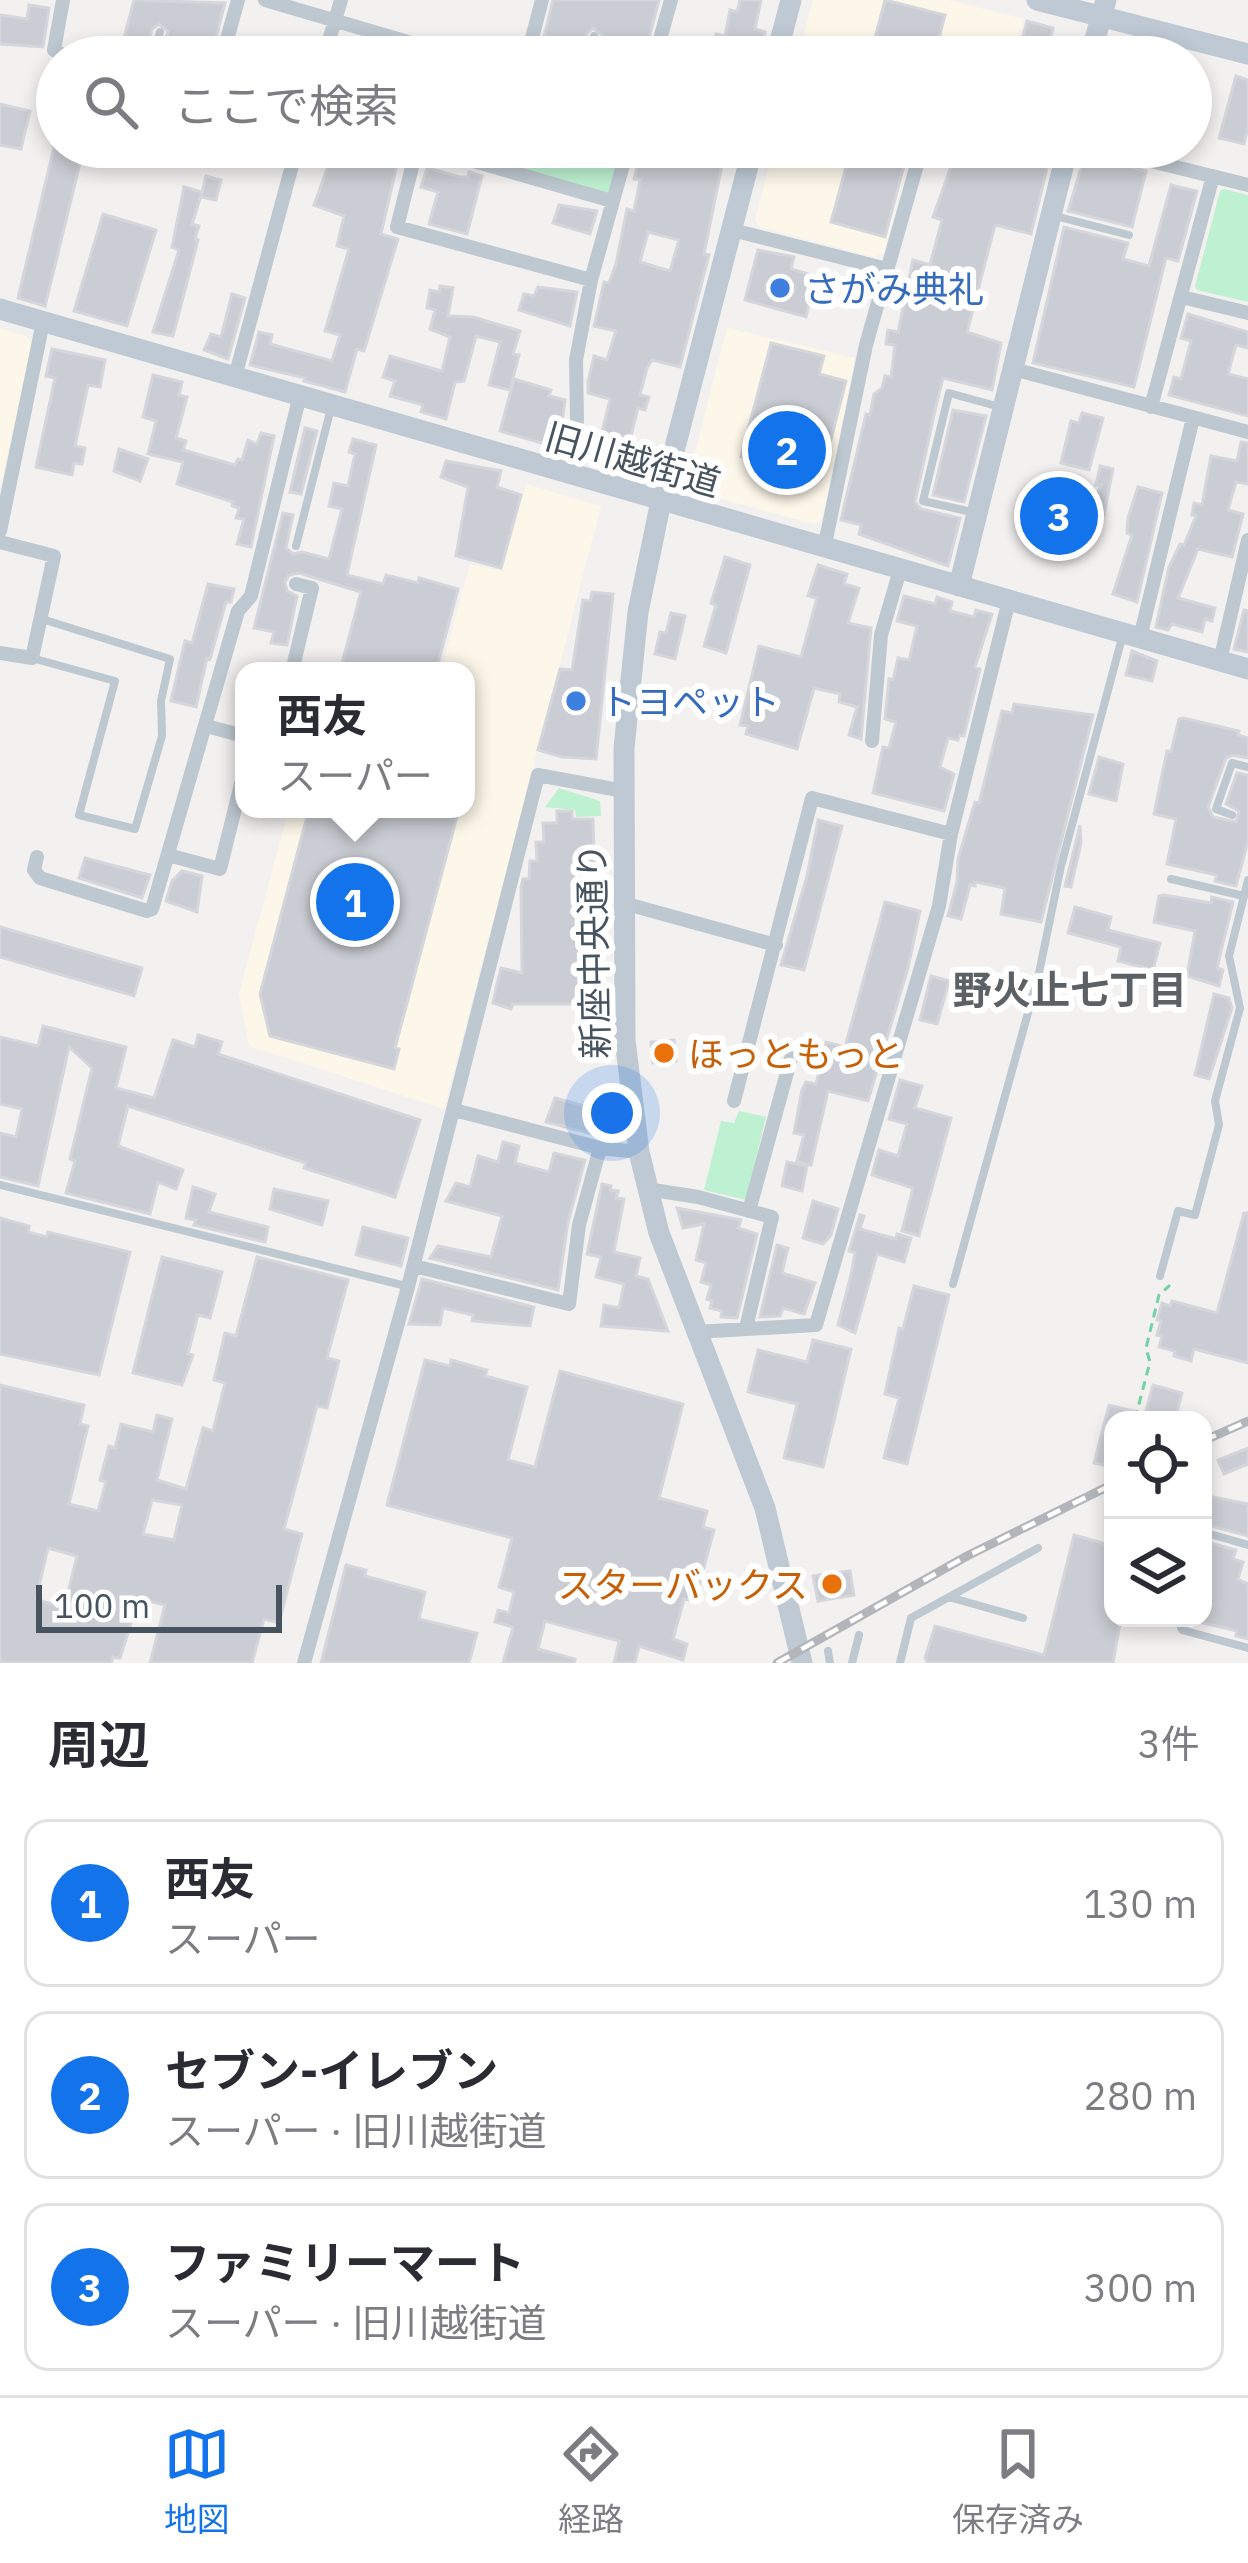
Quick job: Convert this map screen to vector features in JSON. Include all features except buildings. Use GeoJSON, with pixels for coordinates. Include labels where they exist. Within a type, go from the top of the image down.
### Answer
{"type":"FeatureCollection","features":[{"type":"Feature","properties":{"kind":"street"},"geometry":{"type":"LineString","coordinates":[[57,36],[63,0]]}},
{"type":"Feature","properties":{"kind":"street"},"geometry":{"type":"LineString","coordinates":[[228,36],[238,0]]}},
{"type":"Feature","properties":{"kind":"street"},"geometry":{"type":"LineString","coordinates":[[266,0],[385,36]]}},
{"type":"Feature","properties":{"kind":"street"},"geometry":{"type":"LineString","coordinates":[[330,36],[341,0]]}},
{"type":"Feature","properties":{"kind":"street"},"geometry":{"type":"LineString","coordinates":[[533,36],[542,0]]}},
{"type":"Feature","properties":{"kind":"street"},"geometry":{"type":"LineString","coordinates":[[661,36],[671,0]]}},
{"type":"Feature","properties":{"kind":"street"},"geometry":{"type":"LineString","coordinates":[[782,36],[791,0]]}},
{"type":"Feature","properties":{"kind":"street"},"geometry":{"type":"LineString","coordinates":[[1037,0],[1103,8],[1191,36]]}},
{"type":"Feature","properties":{"kind":"street"},"geometry":{"type":"LineString","coordinates":[[1212,43],[1248,54]]}},
{"type":"Feature","properties":{"kind":"street"},"geometry":{"type":"LineString","coordinates":[[235,377],[291,168]]}},
{"type":"Feature","properties":{"kind":"street"},"geometry":{"type":"LineString","coordinates":[[415,168],[397,227],[591,280]]}},
{"type":"Feature","properties":{"kind":"street"},"geometry":{"type":"LineString","coordinates":[[495,168],[612,201]]}},
{"type":"Feature","properties":{"kind":"street"},"geometry":{"type":"LineString","coordinates":[[570,474],[577,420],[576,360],[591,280],[622,168]]}},
{"type":"Feature","properties":{"kind":"street","name":"新座中央通り"},"geometry":{"type":"LineString","coordinates":[[748,168],[661,501],[632,658],[624,791],[625,1040],[647,1189],[665,1252],[765,1508],[802,1663]]}},
{"type":"Feature","properties":{"kind":"street"},"geometry":{"type":"LineString","coordinates":[[824,549],[866,345],[916,168]]}},
{"type":"Feature","properties":{"kind":"street"},"geometry":{"type":"LineString","coordinates":[[959,586],[1063,168]]}},
{"type":"Feature","properties":{"kind":"street"},"geometry":{"type":"LineString","coordinates":[[1180,168],[1248,185]]}},
{"type":"Feature","properties":{"kind":"street"},"geometry":{"type":"LineString","coordinates":[[1151,407],[1213,176]]}},
{"type":"Feature","properties":{"kind":"street"},"geometry":{"type":"LineString","coordinates":[[732,230],[887,269]]}},
{"type":"Feature","properties":{"kind":"street"},"geometry":{"type":"LineString","coordinates":[[1182,297],[1248,313]]}},
{"type":"Feature","properties":{"kind":"street","name":"旧川越街道"},"geometry":{"type":"LineString","coordinates":[[0,309],[1248,669]]}},
{"type":"Feature","properties":{"kind":"street"},"geometry":{"type":"LineString","coordinates":[[0,531],[43,322]]}},
{"type":"Feature","properties":{"kind":"street"},"geometry":{"type":"LineString","coordinates":[[1013,370],[1248,432]]}},
{"type":"Feature","properties":{"kind":"street"},"geometry":{"type":"LineString","coordinates":[[37,857],[34,870],[40,878],[152,909],[238,611],[251,596],[299,395]]}},
{"type":"Feature","properties":{"kind":"street"},"geometry":{"type":"LineString","coordinates":[[1132,636],[1193,418]]}},
{"type":"Feature","properties":{"kind":"street"},"geometry":{"type":"LineString","coordinates":[[1220,661],[1248,540]]}},
{"type":"Feature","properties":{"kind":"street"},"geometry":{"type":"LineString","coordinates":[[0,542],[54,556],[32,658],[0,653]]}},
{"type":"Feature","properties":{"kind":"street"},"geometry":{"type":"LineString","coordinates":[[872,741],[881,635],[899,569]]}},
{"type":"Feature","properties":{"kind":"street"},"geometry":{"type":"LineString","coordinates":[[294,662],[312,588],[296,584]]}},
{"type":"Feature","properties":{"kind":"street"},"geometry":{"type":"LineString","coordinates":[[695,1332],[816,1325],[939,906],[951,834],[1009,600]]}},
{"type":"Feature","properties":{"kind":"street"},"geometry":{"type":"LineString","coordinates":[[206,726],[235,734]]}},
{"type":"Feature","properties":{"kind":"street"},"geometry":{"type":"LineString","coordinates":[[304,1663],[414,1266],[538,775],[624,791]]}},
{"type":"Feature","properties":{"kind":"street"},"geometry":{"type":"LineString","coordinates":[[734,1101],[812,798],[951,834]]}},
{"type":"Feature","properties":{"kind":"street"},"geometry":{"type":"LineString","coordinates":[[168,855],[220,869],[235,808]]}},
{"type":"Feature","properties":{"kind":"street"},"geometry":{"type":"LineString","coordinates":[[623,903],[776,945]]}},
{"type":"Feature","properties":{"kind":"street"},"geometry":{"type":"LineString","coordinates":[[749,1211],[791,1058]]}},
{"type":"Feature","properties":{"kind":"street"},"geometry":{"type":"LineString","coordinates":[[454,1110],[599,1148],[638,1152]]}},
{"type":"Feature","properties":{"kind":"street"},"geometry":{"type":"LineString","coordinates":[[414,1266],[569,1304],[579,1225],[599,1148]]}},
{"type":"Feature","properties":{"kind":"street"},"geometry":{"type":"LineString","coordinates":[[647,1189],[772,1217],[746,1328]]}},
{"type":"Feature","properties":{"kind":"lane"},"geometry":{"type":"LineString","coordinates":[[159,36],[160,32]]}},
{"type":"Feature","properties":{"kind":"lane"},"geometry":{"type":"LineString","coordinates":[[1051,215],[1129,235]]}},
{"type":"Feature","properties":{"kind":"lane"},"geometry":{"type":"LineString","coordinates":[[977,513],[922,501],[949,393],[1003,408]]}},
{"type":"Feature","properties":{"kind":"lane"},"geometry":{"type":"LineString","coordinates":[[296,547],[332,405]]}},
{"type":"Feature","properties":{"kind":"lane"},"geometry":{"type":"LineString","coordinates":[[32,658],[115,681],[79,815],[135,829],[162,736],[161,701],[170,659],[40,619]]}},
{"type":"Feature","properties":{"kind":"lane"},"geometry":{"type":"LineString","coordinates":[[953,1284],[1039,973],[1061,866],[1132,636]]}},
{"type":"Feature","properties":{"kind":"lane"},"geometry":{"type":"LineString","coordinates":[[1232,814],[1216,809],[1232,763],[1248,767]]}},
{"type":"Feature","properties":{"kind":"lane"},"geometry":{"type":"LineString","coordinates":[[1171,879],[1244,896]]}},
{"type":"Feature","properties":{"kind":"lane"},"geometry":{"type":"LineString","coordinates":[[1160,1276],[1178,1211],[1195,1215],[1219,1125],[1215,1101],[1240,1008],[1229,956],[1248,880]]}},
{"type":"Feature","properties":{"kind":"lane"},"geometry":{"type":"LineString","coordinates":[[0,1185],[408,1287]]}},
{"type":"Feature","properties":{"kind":"lane"},"geometry":{"type":"LineString","coordinates":[[1212,1535],[1248,1545]]}},
{"type":"Feature","properties":{"kind":"lane"},"geometry":{"type":"LineString","coordinates":[[900,1663],[910,1618],[1038,1548]]}},
{"type":"Feature","properties":{"kind":"lane"},"geometry":{"type":"LineString","coordinates":[[949,1597],[1022,1618]]}},
{"type":"Feature","properties":{"kind":"lane"},"geometry":{"type":"LineString","coordinates":[[1181,1627],[1248,1648]]}},
{"type":"Feature","properties":{"kind":"lane"},"geometry":{"type":"LineString","coordinates":[[852,1663],[859,1635]]}},
{"type":"Feature","properties":{"kind":"lane"},"geometry":{"type":"LineString","coordinates":[[828,1652],[830,1663]]}},
{"type":"Feature","properties":{"kind":"path"},"geometry":{"type":"LineString","coordinates":[[1138,1411],[1159,1294],[1169,1289],[1174,1270]]}},
{"type":"Feature","properties":{"kind":"shaded area"},"geometry":{"type":"Polygon","coordinates":[[[813,0],[948,0],[1024,19],[1020,36],[804,36],[813,0]]]}},
{"type":"Feature","properties":{"kind":"shaded area"},"geometry":{"type":"Polygon","coordinates":[[[769,168],[906,168],[884,253],[874,257],[760,227],[755,220],[769,168]]]}},
{"type":"Feature","properties":{"kind":"shaded area"},"geometry":{"type":"Polygon","coordinates":[[[727,328],[855,358],[822,520],[814,524],[710,496],[692,465],[727,328]]]}},
{"type":"Feature","properties":{"kind":"shaded area"},"geometry":{"type":"Polygon","coordinates":[[[0,329],[25,335],[32,343],[0,488],[0,329]]]}},
{"type":"Feature","properties":{"kind":"shaded area"},"geometry":{"type":"Polygon","coordinates":[[[526,484],[601,506],[444,1109],[249,1046],[239,993],[287,818],[475,818],[475,662],[443,662],[470,564],[502,571],[526,484]]]}},
{"type":"Feature","properties":{"kind":"green space"},"geometry":{"type":"Polygon","coordinates":[[[498,168],[622,168],[612,201],[498,168]]]}},
{"type":"Feature","properties":{"kind":"green space"},"geometry":{"type":"Polygon","coordinates":[[[1224,189],[1248,195],[1248,302],[1195,286],[1224,189]]]}},
{"type":"Feature","properties":{"kind":"green space"},"geometry":{"type":"Polygon","coordinates":[[[559,788],[600,801],[601,816],[576,817],[575,810],[545,807],[559,788]]]}},
{"type":"Feature","properties":{"kind":"green space"},"geometry":{"type":"Polygon","coordinates":[[[739,1111],[766,1117],[746,1200],[704,1190],[721,1121],[734,1123],[739,1111]]]}},
{"type":"Feature","properties":{"kind":"railway"},"geometry":{"type":"LineString","coordinates":[[1212,1437],[1248,1421]]}},
{"type":"Feature","properties":{"kind":"railway"},"geometry":{"type":"LineString","coordinates":[[777,1663],[967,1556],[1104,1488]]}},
{"type":"Feature","properties":{"kind":"place","name":"さがみ典礼"},"geometry":{"type":"Point","coordinates":[780,288]}},
{"type":"Feature","properties":{"kind":"place","name":"セブン-イレブン"},"geometry":{"type":"Point","coordinates":[787,450]}},
{"type":"Feature","properties":{"kind":"place","name":"ファミリーマート"},"geometry":{"type":"Point","coordinates":[1059,516]}},
{"type":"Feature","properties":{"kind":"place","name":"トヨペット"},"geometry":{"type":"Point","coordinates":[576,701]}},
{"type":"Feature","properties":{"kind":"place","name":"西友"},"geometry":{"type":"Point","coordinates":[355,902]}},
{"type":"Feature","properties":{"kind":"place","name":"ほっともっと"},"geometry":{"type":"Point","coordinates":[664,1053]}},
{"type":"Feature","properties":{"kind":"place","name":"スターバックス"},"geometry":{"type":"Point","coordinates":[832,1584]}},
{"type":"Feature","properties":{"kind":"district","name":"野火止七丁目"},"geometry":{"type":"Point","coordinates":[1070,989]}}]}
